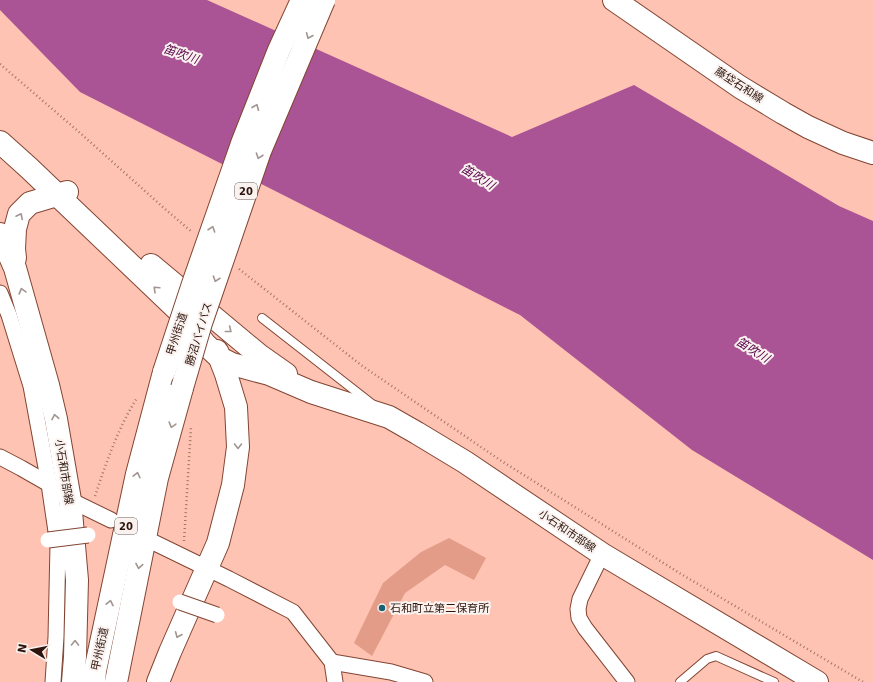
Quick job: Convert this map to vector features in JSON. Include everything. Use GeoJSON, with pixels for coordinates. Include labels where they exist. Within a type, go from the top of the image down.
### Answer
{"type":"FeatureCollection","features":[{"type":"Feature","properties":{"kind":"main road","name":"甲州街道"},"geometry":{"type":"LineString","coordinates":[[94,682],[137,474],[164,372],[196,274],[243,141],[279,50],[302,0]]}},
{"type":"Feature","properties":{"kind":"main road","name":"勝沼バイパス"},"geometry":{"type":"LineString","coordinates":[[116,682],[157,478],[182,388],[202,323],[260,151],[324,0]]}},
{"type":"Feature","properties":{"kind":"main road","name":"藤垈石和線"},"geometry":{"type":"LineString","coordinates":[[614,0],[740,87],[783,113],[808,127],[842,142],[873,153]]}},
{"type":"Feature","properties":{"kind":"main road","name":"小石和市部線"},"geometry":{"type":"LineString","coordinates":[[0,127],[62,193],[181,312],[205,344],[220,358],[232,364],[269,374],[312,392],[389,417],[465,462],[602,554],[817,682]]}},
{"type":"Feature","properties":{"kind":"main road","name":"小石和市部線"},"geometry":{"type":"LineString","coordinates":[[0,142],[29,168],[62,193],[259,355],[312,392]]}},
{"type":"Feature","properties":{"kind":"main road","name":"小石和市部線"},"geometry":{"type":"LineString","coordinates":[[15,268],[15,229],[19,214],[30,203],[62,193]]}},
{"type":"Feature","properties":{"kind":"main road","name":"小石和市部線"},"geometry":{"type":"LineString","coordinates":[[0,234],[15,268],[48,385],[56,419],[70,500],[77,580],[73,682]]}},
{"type":"Feature","properties":{"kind":"main road","name":"小石和市部線"},"geometry":{"type":"LineString","coordinates":[[158,682],[218,543],[233,485],[238,447],[236,407],[220,358],[208,328],[195,310],[166,279]]}},
{"type":"Feature","properties":{"kind":"main road"},"geometry":{"type":"LineString","coordinates":[[236,407],[242,393],[253,381],[261,375],[269,374]]}},
{"type":"Feature","properties":{"kind":"street"},"geometry":{"type":"LineString","coordinates":[[0,292],[9,315],[31,386],[50,484],[58,545],[54,682]]}},
{"type":"Feature","properties":{"kind":"street"},"geometry":{"type":"LineString","coordinates":[[0,458],[50,484],[70,500],[111,520]]}},
{"type":"Feature","properties":{"kind":"street"},"geometry":{"type":"LineString","coordinates":[[48,540],[88,535]]}},
{"type":"Feature","properties":{"kind":"street"},"geometry":{"type":"LineString","coordinates":[[153,542],[293,612],[332,662],[335,682]]}},
{"type":"Feature","properties":{"kind":"street"},"geometry":{"type":"LineString","coordinates":[[602,554],[580,599],[578,609],[579,618],[627,682]]}},
{"type":"Feature","properties":{"kind":"street"},"geometry":{"type":"LineString","coordinates":[[180,602],[216,614]]}},
{"type":"Feature","properties":{"kind":"street"},"geometry":{"type":"LineString","coordinates":[[332,662],[390,672],[425,682]]}},
{"type":"Feature","properties":{"kind":"lane"},"geometry":{"type":"LineString","coordinates":[[262,318],[389,417]]}},
{"type":"Feature","properties":{"kind":"lane"},"geometry":{"type":"LineString","coordinates":[[680,682],[707,659],[716,656],[774,682]]}},
{"type":"Feature","properties":{"kind":"path"},"geometry":{"type":"LineString","coordinates":[[0,64],[193,232]]}},
{"type":"Feature","properties":{"kind":"path"},"geometry":{"type":"LineString","coordinates":[[236,267],[361,365],[500,460],[681,574],[863,682]]}},
{"type":"Feature","properties":{"kind":"path"},"geometry":{"type":"LineString","coordinates":[[90,509],[116,440],[129,411],[137,398]]}},
{"type":"Feature","properties":{"kind":"path"},"geometry":{"type":"LineString","coordinates":[[183,557],[192,424]]}},
{"type":"Feature","properties":{"kind":"water","name":"笛吹川"},"geometry":{"type":"Polygon","coordinates":[[[0,0],[207,0],[512,137],[634,85],[839,206],[873,221],[873,560],[692,450],[520,315],[80,92],[0,10],[0,0]]]}},
{"type":"Feature","properties":{"kind":"building"},"geometry":{"type":"Polygon","coordinates":[[[449,538],[486,558],[474,580],[445,565],[405,593],[372,656],[354,643],[383,583],[421,552],[449,538]]]}},
{"type":"Feature","properties":{"kind":"place","name":"石和町立第二保育所"},"geometry":{"type":"Point","coordinates":[382,608]}}]}
